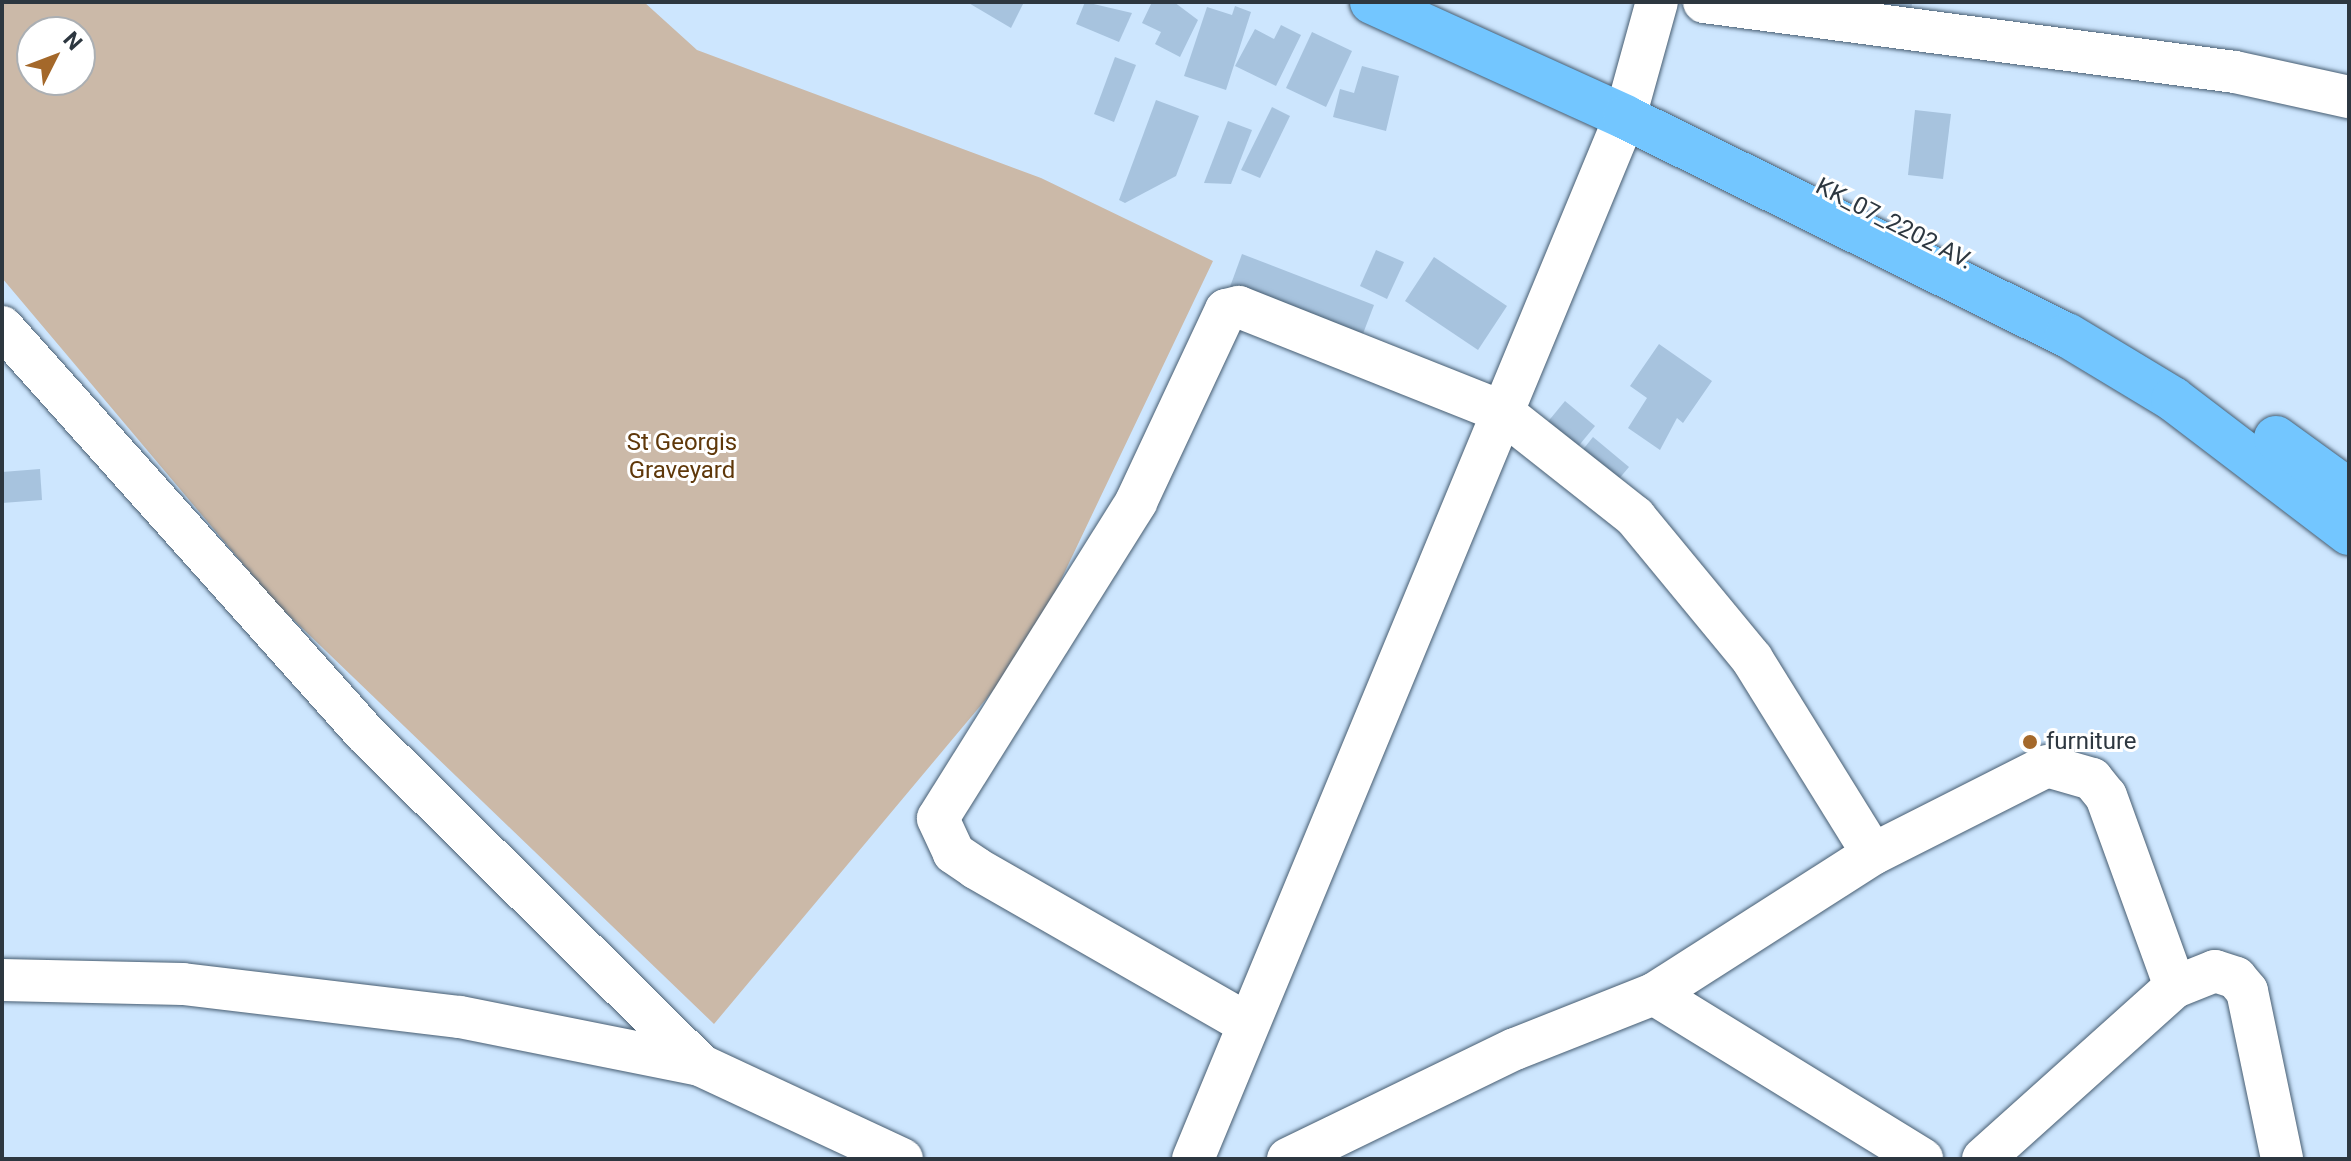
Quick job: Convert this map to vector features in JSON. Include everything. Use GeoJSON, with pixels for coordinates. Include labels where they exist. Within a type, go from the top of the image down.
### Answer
{"type":"FeatureCollection","features":[{"type":"Feature","properties":{"kind":"main road"},"geometry":{"type":"LineString","coordinates":[[1372,2],[1629,107],[2067,335],[2173,399],[2349,533]]}},
{"type":"Feature","properties":{"kind":"main road","name":"KK_07_2202 AV."},"geometry":{"type":"LineString","coordinates":[[1415,2],[1629,107],[2108,331],[2221,399],[2349,491]]}},
{"type":"Feature","properties":{"kind":"street"},"geometry":{"type":"LineString","coordinates":[[1193,1159],[1629,107],[1657,2]]}},
{"type":"Feature","properties":{"kind":"street"},"geometry":{"type":"LineString","coordinates":[[1704,2],[2235,72],[2349,97]]}},
{"type":"Feature","properties":{"kind":"street"},"geometry":{"type":"LineString","coordinates":[[1248,1024],[976,868],[954,853],[938,818],[1136,502],[1226,310],[1239,307],[1501,411],[1635,517],[1694,584],[1752,659],[1873,854]]}},
{"type":"Feature","properties":{"kind":"street"},"geometry":{"type":"LineString","coordinates":[[2,327],[364,732],[700,1065]]}},
{"type":"Feature","properties":{"kind":"street"},"geometry":{"type":"LineString","coordinates":[[1310,1154],[1515,1049],[1654,994],[1873,854],[2007,781],[2047,766],[2073,769],[2106,796],[2175,987]]}},
{"type":"Feature","properties":{"kind":"street"},"geometry":{"type":"LineString","coordinates":[[1983,1159],[2175,987],[2215,971],[2236,978],[2247,991],[2282,1159]]}},
{"type":"Feature","properties":{"kind":"street"},"geometry":{"type":"LineString","coordinates":[[2,980],[183,984],[345,999],[700,1065],[902,1159]]}},
{"type":"Feature","properties":{"kind":"street"},"geometry":{"type":"LineString","coordinates":[[1654,994],[1922,1159]]}},
{"type":"Feature","properties":{"kind":"green space","name":"St Georgis Graveyard"},"geometry":{"type":"Polygon","coordinates":[[[2,2],[644,2],[697,50],[1041,178],[1213,261],[1028,649],[714,1024],[276,603],[2,278],[2,2]]]}},
{"type":"Feature","properties":{"kind":"building"},"geometry":{"type":"Polygon","coordinates":[[[967,2],[1024,2],[1011,28],[967,2]]]}},
{"type":"Feature","properties":{"kind":"building"},"geometry":{"type":"Polygon","coordinates":[[[1085,2],[1132,13],[1119,42],[1076,24],[1085,2]]]}},
{"type":"Feature","properties":{"kind":"building"},"geometry":{"type":"Polygon","coordinates":[[[1152,2],[1174,2],[1198,20],[1180,57],[1155,44],[1161,32],[1142,23],[1152,2]]]}},
{"type":"Feature","properties":{"kind":"building"},"geometry":{"type":"Polygon","coordinates":[[[1854,2],[1912,2],[1911,16],[1854,2]]]}},
{"type":"Feature","properties":{"kind":"building"},"geometry":{"type":"Polygon","coordinates":[[[1235,6],[1251,12],[1226,90],[1184,76],[1207,7],[1232,15],[1235,6]]]}},
{"type":"Feature","properties":{"kind":"building"},"geometry":{"type":"Polygon","coordinates":[[[1281,25],[1301,35],[1276,86],[1235,66],[1255,29],[1274,39],[1281,25]]]}},
{"type":"Feature","properties":{"kind":"building"},"geometry":{"type":"Polygon","coordinates":[[[1312,32],[1352,51],[1326,107],[1286,88],[1312,32]]]}},
{"type":"Feature","properties":{"kind":"building"},"geometry":{"type":"Polygon","coordinates":[[[1115,57],[1136,65],[1114,122],[1094,114],[1115,57]]]}},
{"type":"Feature","properties":{"kind":"building"},"geometry":{"type":"Polygon","coordinates":[[[1362,66],[1399,76],[1386,131],[1333,117],[1340,89],[1354,93],[1362,66]]]}},
{"type":"Feature","properties":{"kind":"building"},"geometry":{"type":"Polygon","coordinates":[[[1156,100],[1199,116],[1176,176],[1125,203],[1119,200],[1156,100]]]}},
{"type":"Feature","properties":{"kind":"building"},"geometry":{"type":"Polygon","coordinates":[[[1272,107],[1290,116],[1260,178],[1241,170],[1272,107]]]}},
{"type":"Feature","properties":{"kind":"building"},"geometry":{"type":"Polygon","coordinates":[[[1915,110],[1951,114],[1943,179],[1908,175],[1915,110]]]}},
{"type":"Feature","properties":{"kind":"building"},"geometry":{"type":"Polygon","coordinates":[[[1228,121],[1252,130],[1231,184],[1204,183],[1228,121]]]}},
{"type":"Feature","properties":{"kind":"building"},"geometry":{"type":"Polygon","coordinates":[[[1376,250],[1404,262],[1387,299],[1360,286],[1376,250]]]}},
{"type":"Feature","properties":{"kind":"building"},"geometry":{"type":"Polygon","coordinates":[[[1242,254],[1374,305],[1354,357],[1223,306],[1242,254]]]}},
{"type":"Feature","properties":{"kind":"building"},"geometry":{"type":"Polygon","coordinates":[[[1434,257],[1507,306],[1478,350],[1405,301],[1434,257]]]}},
{"type":"Feature","properties":{"kind":"building"},"geometry":{"type":"Polygon","coordinates":[[[1659,344],[1712,381],[1683,423],[1677,418],[1660,450],[1628,428],[1647,398],[1630,386],[1659,344]]]}},
{"type":"Feature","properties":{"kind":"building"},"geometry":{"type":"Polygon","coordinates":[[[1565,401],[1595,426],[1576,449],[1546,424],[1565,401]]]}},
{"type":"Feature","properties":{"kind":"building"},"geometry":{"type":"Polygon","coordinates":[[[1593,437],[1629,467],[1612,487],[1577,457],[1593,437]]]}},
{"type":"Feature","properties":{"kind":"building"},"geometry":{"type":"Polygon","coordinates":[[[40,469],[42,500],[2,503],[2,472],[40,469]]]}},
{"type":"Feature","properties":{"kind":"place","name":"furniture"},"geometry":{"type":"Point","coordinates":[2030,742]}}]}
